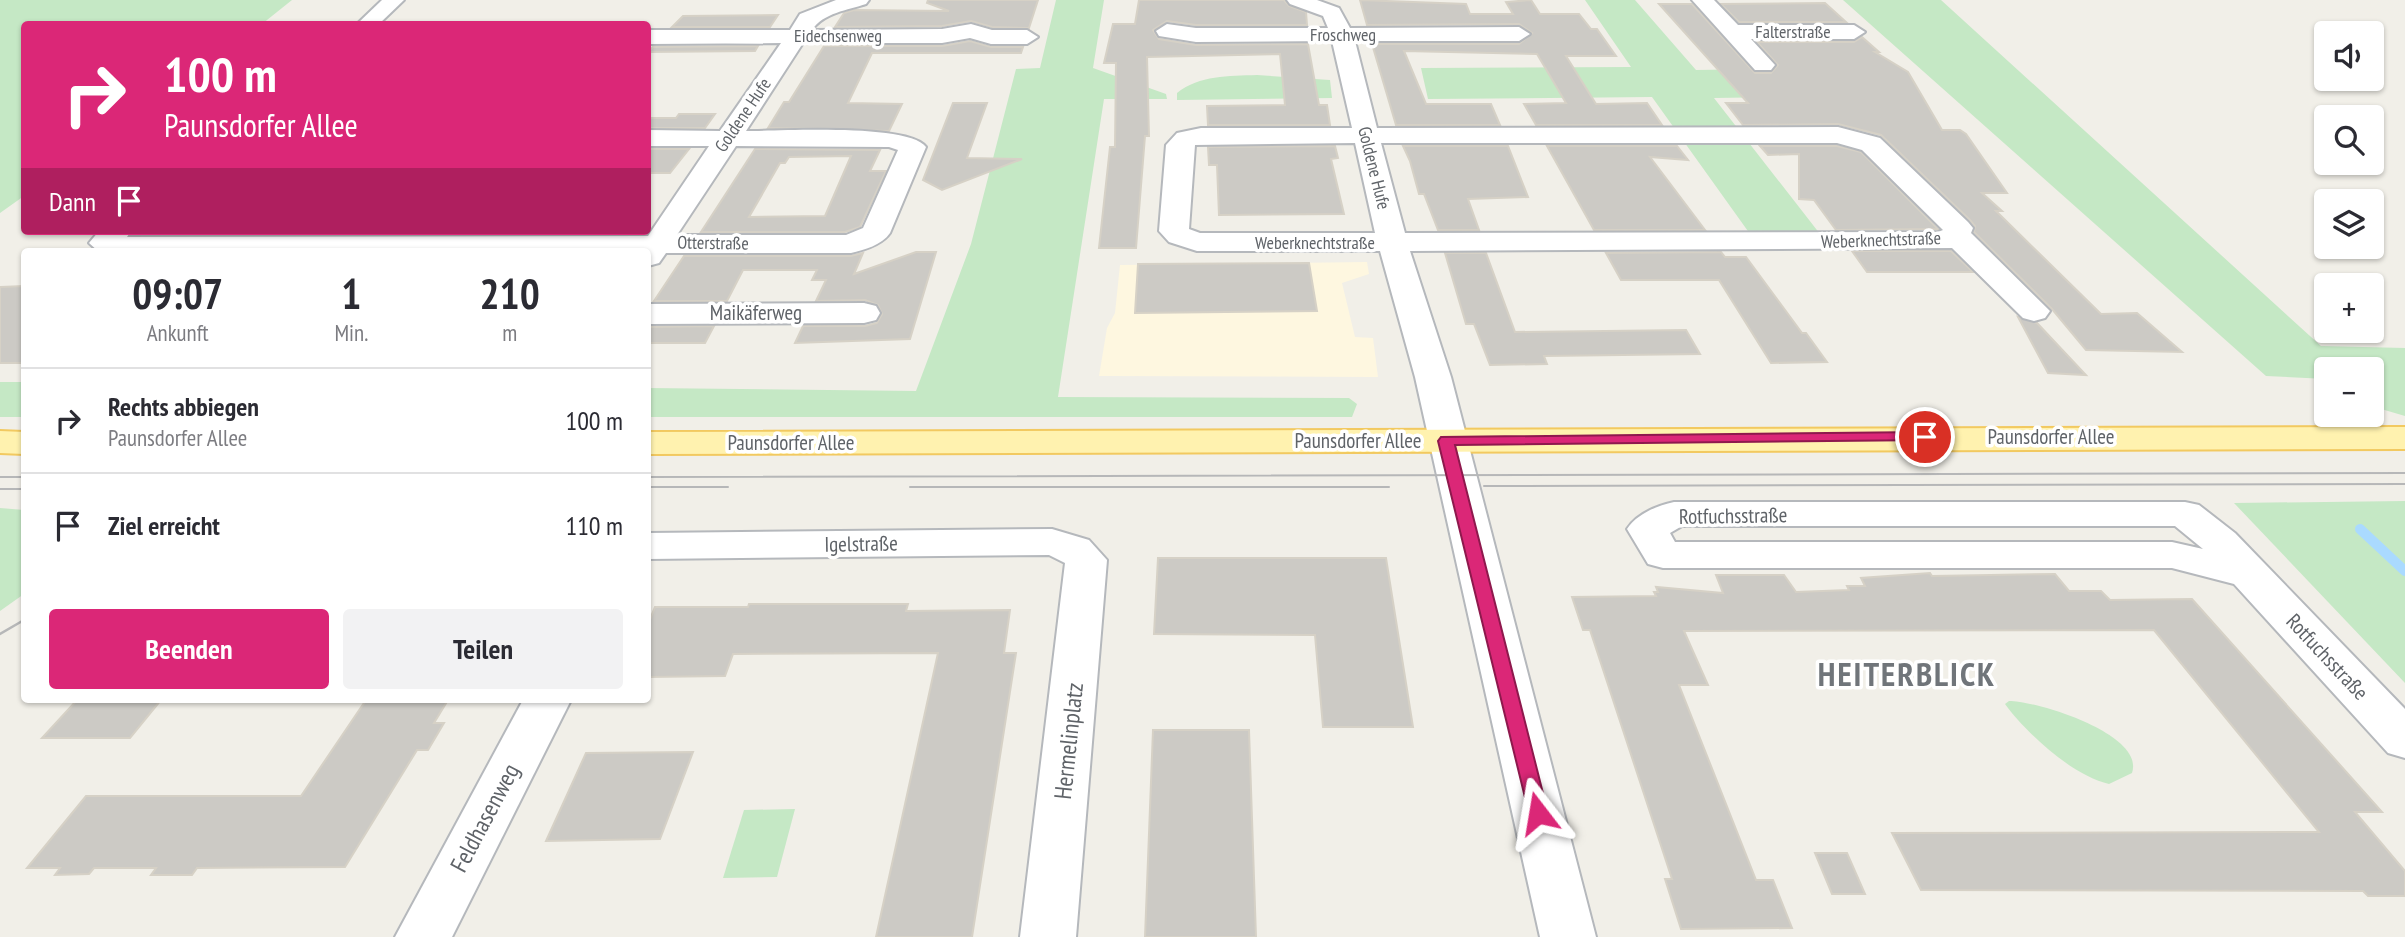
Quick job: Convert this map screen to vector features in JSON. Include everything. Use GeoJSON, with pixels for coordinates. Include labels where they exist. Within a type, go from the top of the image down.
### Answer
{"type":"FeatureCollection","features":[{"type":"Feature","properties":{"kind":"main road","name":"Paunsdorfer Allee"},"geometry":{"type":"LineString","coordinates":[[651,443],[2405,438]]}},
{"type":"Feature","properties":{"kind":"main road"},"geometry":{"type":"LineString","coordinates":[[0,442],[21,443]]}},
{"type":"Feature","properties":{"kind":"street"},"geometry":{"type":"LineString","coordinates":[[370,21],[394,0]]}},
{"type":"Feature","properties":{"kind":"street"},"geometry":{"type":"LineString","coordinates":[[804,0],[827,9]]}},
{"type":"Feature","properties":{"kind":"street","name":"Goldene Hufe"},"geometry":{"type":"LineString","coordinates":[[653,250],[808,19],[827,9],[859,0]]}},
{"type":"Feature","properties":{"kind":"street"},"geometry":{"type":"LineString","coordinates":[[1297,0],[1322,8],[1345,0]]}},
{"type":"Feature","properties":{"kind":"street","name":"Falterstraße"},"geometry":{"type":"LineString","coordinates":[[1702,0],[1763,65]]}},
{"type":"Feature","properties":{"kind":"street","name":"Goldene Hufe"},"geometry":{"type":"LineString","coordinates":[[1322,8],[1332,12],[1342,35],[1393,244],[1433,377],[1446,441],[1568,937]]}},
{"type":"Feature","properties":{"kind":"street","name":"Eidechsenweg"},"geometry":{"type":"LineString","coordinates":[[651,37],[942,36],[971,31],[991,37],[1027,37]]}},
{"type":"Feature","properties":{"kind":"street","name":"Froschweg"},"geometry":{"type":"LineString","coordinates":[[1167,31],[1196,35],[1520,34]]}},
{"type":"Feature","properties":{"kind":"street","name":"Falterstraße"},"geometry":{"type":"LineString","coordinates":[[1731,32],[1854,32]]}},
{"type":"Feature","properties":{"kind":"street","name":"Weberknechtstraße"},"geometry":{"type":"LineString","coordinates":[[1734,134],[1854,138],[1871,144],[1958,228],[1956,235],[1943,241],[1393,244],[1197,242],[1174,231],[1178,145],[1186,139],[1201,136],[1734,134]]}},
{"type":"Feature","properties":{"kind":"street","name":"Otterstraße"},"geometry":{"type":"LineString","coordinates":[[651,138],[892,139],[913,147],[875,233],[858,241],[839,244],[653,250]]}},
{"type":"Feature","properties":{"kind":"street"},"geometry":{"type":"LineString","coordinates":[[1956,235],[2034,311]]}},
{"type":"Feature","properties":{"kind":"street","name":"Otterstraße"},"geometry":{"type":"LineString","coordinates":[[105,242],[122,246],[388,248]]}},
{"type":"Feature","properties":{"kind":"street","name":"Maikäferweg"},"geometry":{"type":"LineString","coordinates":[[651,314],[864,313]]}},
{"type":"Feature","properties":{"kind":"street","name":"Rotfuchsstraße"},"geometry":{"type":"LineString","coordinates":[[1674,514],[1647,529],[1662,555],[2172,555],[2249,574],[2405,740]]}},
{"type":"Feature","properties":{"kind":"street","name":"Igelstraße"},"geometry":{"type":"LineString","coordinates":[[651,546],[1052,542],[1074,549]]}},
{"type":"Feature","properties":{"kind":"street","name":"Hermelinplatz"},"geometry":{"type":"LineString","coordinates":[[1048,937],[1086,560],[1074,549]]}},
{"type":"Feature","properties":{"kind":"street","name":"Feldhasenweg"},"geometry":{"type":"LineString","coordinates":[[423,937],[545,703]]}},
{"type":"Feature","properties":{"kind":"shaded area"},"geometry":{"type":"Polygon","coordinates":[[[1367,262],[1369,274],[1342,283],[1355,337],[1373,338],[1378,377],[1099,376],[1107,328],[1115,313],[1120,265],[1367,262]]]}},
{"type":"Feature","properties":{"kind":"green space"},"geometry":{"type":"Polygon","coordinates":[[[0,0],[292,0],[266,21],[21,21],[21,198],[0,213],[0,0]]]}},
{"type":"Feature","properties":{"kind":"green space"},"geometry":{"type":"Polygon","coordinates":[[[1056,0],[1104,0],[1093,68],[1166,94],[1167,99],[1104,99],[1058,397],[1349,398],[1357,404],[1352,417],[651,417],[651,388],[916,391],[971,244],[1016,69],[1040,68],[1056,0]]]}},
{"type":"Feature","properties":{"kind":"green space"},"geometry":{"type":"Polygon","coordinates":[[[1585,0],[1635,0],[1696,70],[1892,67],[1922,95],[1714,98],[1820,234],[1750,234],[1652,97],[1428,99],[1421,68],[1631,67],[1585,0]]]}},
{"type":"Feature","properties":{"kind":"green space"},"geometry":{"type":"Polygon","coordinates":[[[1843,0],[1941,0],[2314,340],[2314,343],[2321,346],[2405,348],[2405,416],[2384,410],[2384,357],[2314,357],[2314,378],[2266,376],[1843,0]]]}},
{"type":"Feature","properties":{"kind":"green space"},"geometry":{"type":"Polygon","coordinates":[[[1257,75],[1330,80],[1332,98],[1177,100],[1177,93],[1195,83],[1225,76],[1257,75]]]}},
{"type":"Feature","properties":{"kind":"green space"},"geometry":{"type":"Polygon","coordinates":[[[0,382],[21,382],[21,417],[0,417],[0,382]]]}},
{"type":"Feature","properties":{"kind":"green space"},"geometry":{"type":"Polygon","coordinates":[[[2405,501],[2405,683],[2234,503],[2405,501]]]}},
{"type":"Feature","properties":{"kind":"green space"},"geometry":{"type":"Polygon","coordinates":[[[0,508],[21,510],[21,596],[0,611],[0,508]]]}},
{"type":"Feature","properties":{"kind":"green space"},"geometry":{"type":"Polygon","coordinates":[[[2009,701],[2064,713],[2106,733],[2122,745],[2132,759],[2132,773],[2109,784],[2081,772],[2051,752],[2025,728],[2005,704],[2009,701]]]}},
{"type":"Feature","properties":{"kind":"green space"},"geometry":{"type":"Polygon","coordinates":[[[795,809],[777,877],[723,878],[744,810],[795,809]]]}},
{"type":"Feature","properties":{"kind":"building"},"geometry":{"type":"Polygon","coordinates":[[[928,0],[1038,0],[1029,28],[992,27],[971,21],[942,26],[835,27],[844,13],[854,10],[949,11],[927,3],[928,0]]]}},
{"type":"Feature","properties":{"kind":"building"},"geometry":{"type":"Polygon","coordinates":[[[1139,0],[1284,0],[1289,6],[1306,12],[1307,25],[1196,25],[1167,21],[1153,30],[1159,39],[1196,45],[1308,44],[1319,105],[1327,105],[1330,125],[1208,125],[1207,106],[1285,105],[1280,54],[1147,57],[1149,136],[1145,136],[1136,248],[1099,248],[1110,147],[1115,147],[1116,63],[1104,63],[1113,24],[1135,24],[1139,0]]]}},
{"type":"Feature","properties":{"kind":"building"},"geometry":{"type":"Polygon","coordinates":[[[1360,0],[1466,4],[1470,14],[1513,14],[1506,2],[1531,0],[1540,14],[1579,14],[1591,29],[1597,29],[1616,56],[1566,56],[1596,104],[1647,103],[1662,125],[1536,125],[1524,104],[1566,103],[1537,54],[1404,51],[1426,104],[1491,104],[1500,125],[1396,125],[1372,44],[1519,44],[1532,33],[1519,24],[1367,25],[1360,0]]]}},
{"type":"Feature","properties":{"kind":"building"},"geometry":{"type":"Polygon","coordinates":[[[1825,3],[1846,22],[1739,22],[1721,4],[1825,3]]]}},
{"type":"Feature","properties":{"kind":"building"},"geometry":{"type":"Polygon","coordinates":[[[1659,4],[1692,4],[1755,73],[1771,73],[1778,65],[1757,42],[1854,42],[1862,37],[1879,52],[1875,52],[1908,72],[1942,130],[1960,130],[1966,134],[2007,193],[1982,193],[2002,211],[1996,211],[2101,314],[2137,313],[2182,352],[2086,350],[2052,309],[1974,232],[1975,226],[1970,220],[1881,135],[1838,124],[1743,125],[1726,103],[1748,103],[1659,4]]]}},
{"type":"Feature","properties":{"kind":"building"},"geometry":{"type":"Polygon","coordinates":[[[778,15],[770,27],[672,27],[683,16],[778,15]]]}},
{"type":"Feature","properties":{"kind":"building"},"geometry":{"type":"Polygon","coordinates":[[[970,41],[991,47],[1023,47],[1021,53],[872,53],[848,103],[902,104],[889,131],[768,128],[784,102],[789,102],[824,46],[942,46],[970,41]]]}},
{"type":"Feature","properties":{"kind":"building"},"geometry":{"type":"Polygon","coordinates":[[[758,46],[755,51],[651,52],[653,47],[758,46]]]}},
{"type":"Feature","properties":{"kind":"building"},"geometry":{"type":"Polygon","coordinates":[[[953,103],[987,103],[967,158],[1022,159],[942,190],[923,180],[953,103]]]}},
{"type":"Feature","properties":{"kind":"building"},"geometry":{"type":"Polygon","coordinates":[[[679,114],[715,114],[705,128],[651,128],[651,118],[676,118],[679,114]]]}},
{"type":"Feature","properties":{"kind":"building"},"geometry":{"type":"Polygon","coordinates":[[[1335,146],[1338,158],[1331,159],[1344,214],[1219,215],[1217,165],[1209,165],[1208,147],[1335,146]]]}},
{"type":"Feature","properties":{"kind":"building"},"geometry":{"type":"Polygon","coordinates":[[[1403,146],[1508,146],[1528,197],[1468,199],[1479,230],[1438,230],[1424,194],[1419,194],[1403,146]]]}},
{"type":"Feature","properties":{"kind":"building"},"geometry":{"type":"Polygon","coordinates":[[[1547,146],[1677,146],[1688,160],[1650,157],[1705,230],[1594,230],[1547,146]]]}},
{"type":"Feature","properties":{"kind":"building"},"geometry":{"type":"Polygon","coordinates":[[[1760,146],[1837,146],[1861,152],[1938,229],[1836,230],[1814,200],[1799,199],[1799,154],[1768,155],[1760,146]]]}},
{"type":"Feature","properties":{"kind":"building"},"geometry":{"type":"Polygon","coordinates":[[[651,149],[689,149],[670,173],[651,173],[651,149]]]}},
{"type":"Feature","properties":{"kind":"building"},"geometry":{"type":"Polygon","coordinates":[[[755,149],[880,150],[870,171],[886,171],[860,227],[845,232],[701,232],[755,149]],[[851,156],[789,157],[785,163],[780,163],[749,217],[825,216],[851,156]]]}},
{"type":"Feature","properties":{"kind":"building"},"geometry":{"type":"Polygon","coordinates":[[[1852,251],[1951,251],[1973,272],[1867,272],[1852,251]]]}},
{"type":"Feature","properties":{"kind":"building"},"geometry":{"type":"Polygon","coordinates":[[[916,252],[936,252],[910,339],[795,343],[803,326],[865,326],[877,323],[882,314],[878,305],[865,300],[816,301],[826,280],[812,280],[817,270],[743,270],[727,301],[654,301],[684,256],[851,256],[863,253],[854,274],[916,252]]]}},
{"type":"Feature","properties":{"kind":"building"},"geometry":{"type":"Polygon","coordinates":[[[1721,252],[1725,257],[1746,257],[1827,362],[1771,363],[1719,280],[1621,280],[1606,253],[1721,252]]]}},
{"type":"Feature","properties":{"kind":"building"},"geometry":{"type":"Polygon","coordinates":[[[1445,253],[1486,253],[1515,332],[1686,330],[1700,354],[1544,356],[1547,364],[1490,365],[1474,324],[1466,324],[1445,253]]]}},
{"type":"Feature","properties":{"kind":"building"},"geometry":{"type":"Polygon","coordinates":[[[1309,263],[1317,311],[1135,313],[1138,264],[1309,263]]]}},
{"type":"Feature","properties":{"kind":"building"},"geometry":{"type":"Polygon","coordinates":[[[21,286],[21,363],[0,363],[0,287],[21,286]]]}},
{"type":"Feature","properties":{"kind":"building"},"geometry":{"type":"Polygon","coordinates":[[[2018,317],[2037,323],[2086,375],[2048,373],[2018,317]]]}},
{"type":"Feature","properties":{"kind":"building"},"geometry":{"type":"Polygon","coordinates":[[[714,326],[705,343],[651,343],[651,327],[714,326]]]}},
{"type":"Feature","properties":{"kind":"building"},"geometry":{"type":"Polygon","coordinates":[[[1158,558],[1386,558],[1413,727],[1323,727],[1315,635],[1154,634],[1158,558]]]}},
{"type":"Feature","properties":{"kind":"building"},"geometry":{"type":"Polygon","coordinates":[[[1930,573],[1932,576],[2055,574],[2069,591],[2101,591],[2110,600],[2192,599],[2382,812],[2355,812],[2405,871],[2405,896],[2368,896],[2363,891],[1921,890],[1892,833],[2319,832],[2154,630],[1684,631],[1708,685],[1679,685],[1756,880],[1773,880],[1792,928],[1681,929],[1665,879],[1672,879],[1590,630],[1583,630],[1572,597],[1656,596],[1656,587],[1723,593],[1716,575],[1784,575],[1796,592],[1849,590],[1847,586],[1865,586],[1861,578],[1930,573]]]}},
{"type":"Feature","properties":{"kind":"building"},"geometry":{"type":"Polygon","coordinates":[[[749,604],[908,604],[906,611],[1010,610],[1004,653],[1016,653],[972,937],[876,937],[938,653],[733,654],[725,676],[651,677],[651,617],[655,607],[748,607],[749,604]]]}},
{"type":"Feature","properties":{"kind":"building"},"geometry":{"type":"Polygon","coordinates":[[[74,703],[159,703],[130,738],[42,738],[74,703]]]}},
{"type":"Feature","properties":{"kind":"building"},"geometry":{"type":"Polygon","coordinates":[[[364,703],[446,703],[434,723],[444,723],[428,750],[417,750],[345,867],[197,868],[192,875],[151,875],[156,868],[94,868],[89,874],[55,875],[60,868],[27,868],[86,796],[301,796],[364,703]]]}},
{"type":"Feature","properties":{"kind":"building"},"geometry":{"type":"Polygon","coordinates":[[[1153,730],[1249,730],[1256,937],[1145,937],[1153,730]]]}},
{"type":"Feature","properties":{"kind":"building"},"geometry":{"type":"Polygon","coordinates":[[[693,752],[660,839],[546,841],[586,753],[693,752]]]}},
{"type":"Feature","properties":{"kind":"building"},"geometry":{"type":"Polygon","coordinates":[[[1815,853],[1847,853],[1865,894],[1832,894],[1815,853]]]}},
{"type":"Feature","properties":{"kind":"waterway"},"geometry":{"type":"LineString","coordinates":[[2360,529],[2405,571]]}},
{"type":"Feature","properties":{"kind":"tram line"},"geometry":{"type":"LineString","coordinates":[[651,477],[2405,473]]}},
{"type":"Feature","properties":{"kind":"tram line"},"geometry":{"type":"LineString","coordinates":[[0,477],[21,477]]}},
{"type":"Feature","properties":{"kind":"tram line"},"geometry":{"type":"LineString","coordinates":[[1484,486],[2405,484]]}},
{"type":"Feature","properties":{"kind":"tram line"},"geometry":{"type":"LineString","coordinates":[[651,487],[728,487]]}},
{"type":"Feature","properties":{"kind":"tram line"},"geometry":{"type":"LineString","coordinates":[[910,487],[1389,487]]}},
{"type":"Feature","properties":{"kind":"tram line"},"geometry":{"type":"LineString","coordinates":[[0,489],[21,489]]}},
{"type":"Feature","properties":{"kind":"tram line"},"geometry":{"type":"LineString","coordinates":[[0,634],[21,622]]}},
{"type":"Feature","properties":{"kind":"district","name":"HEITERBLICK"},"geometry":{"type":"Point","coordinates":[1907,674]}},
{"type":"Feature","properties":{"kind":"route"},"geometry":{"type":"LineString","coordinates":[[1538,813],[1460,486],[1446,441],[1925,437]]}}]}
